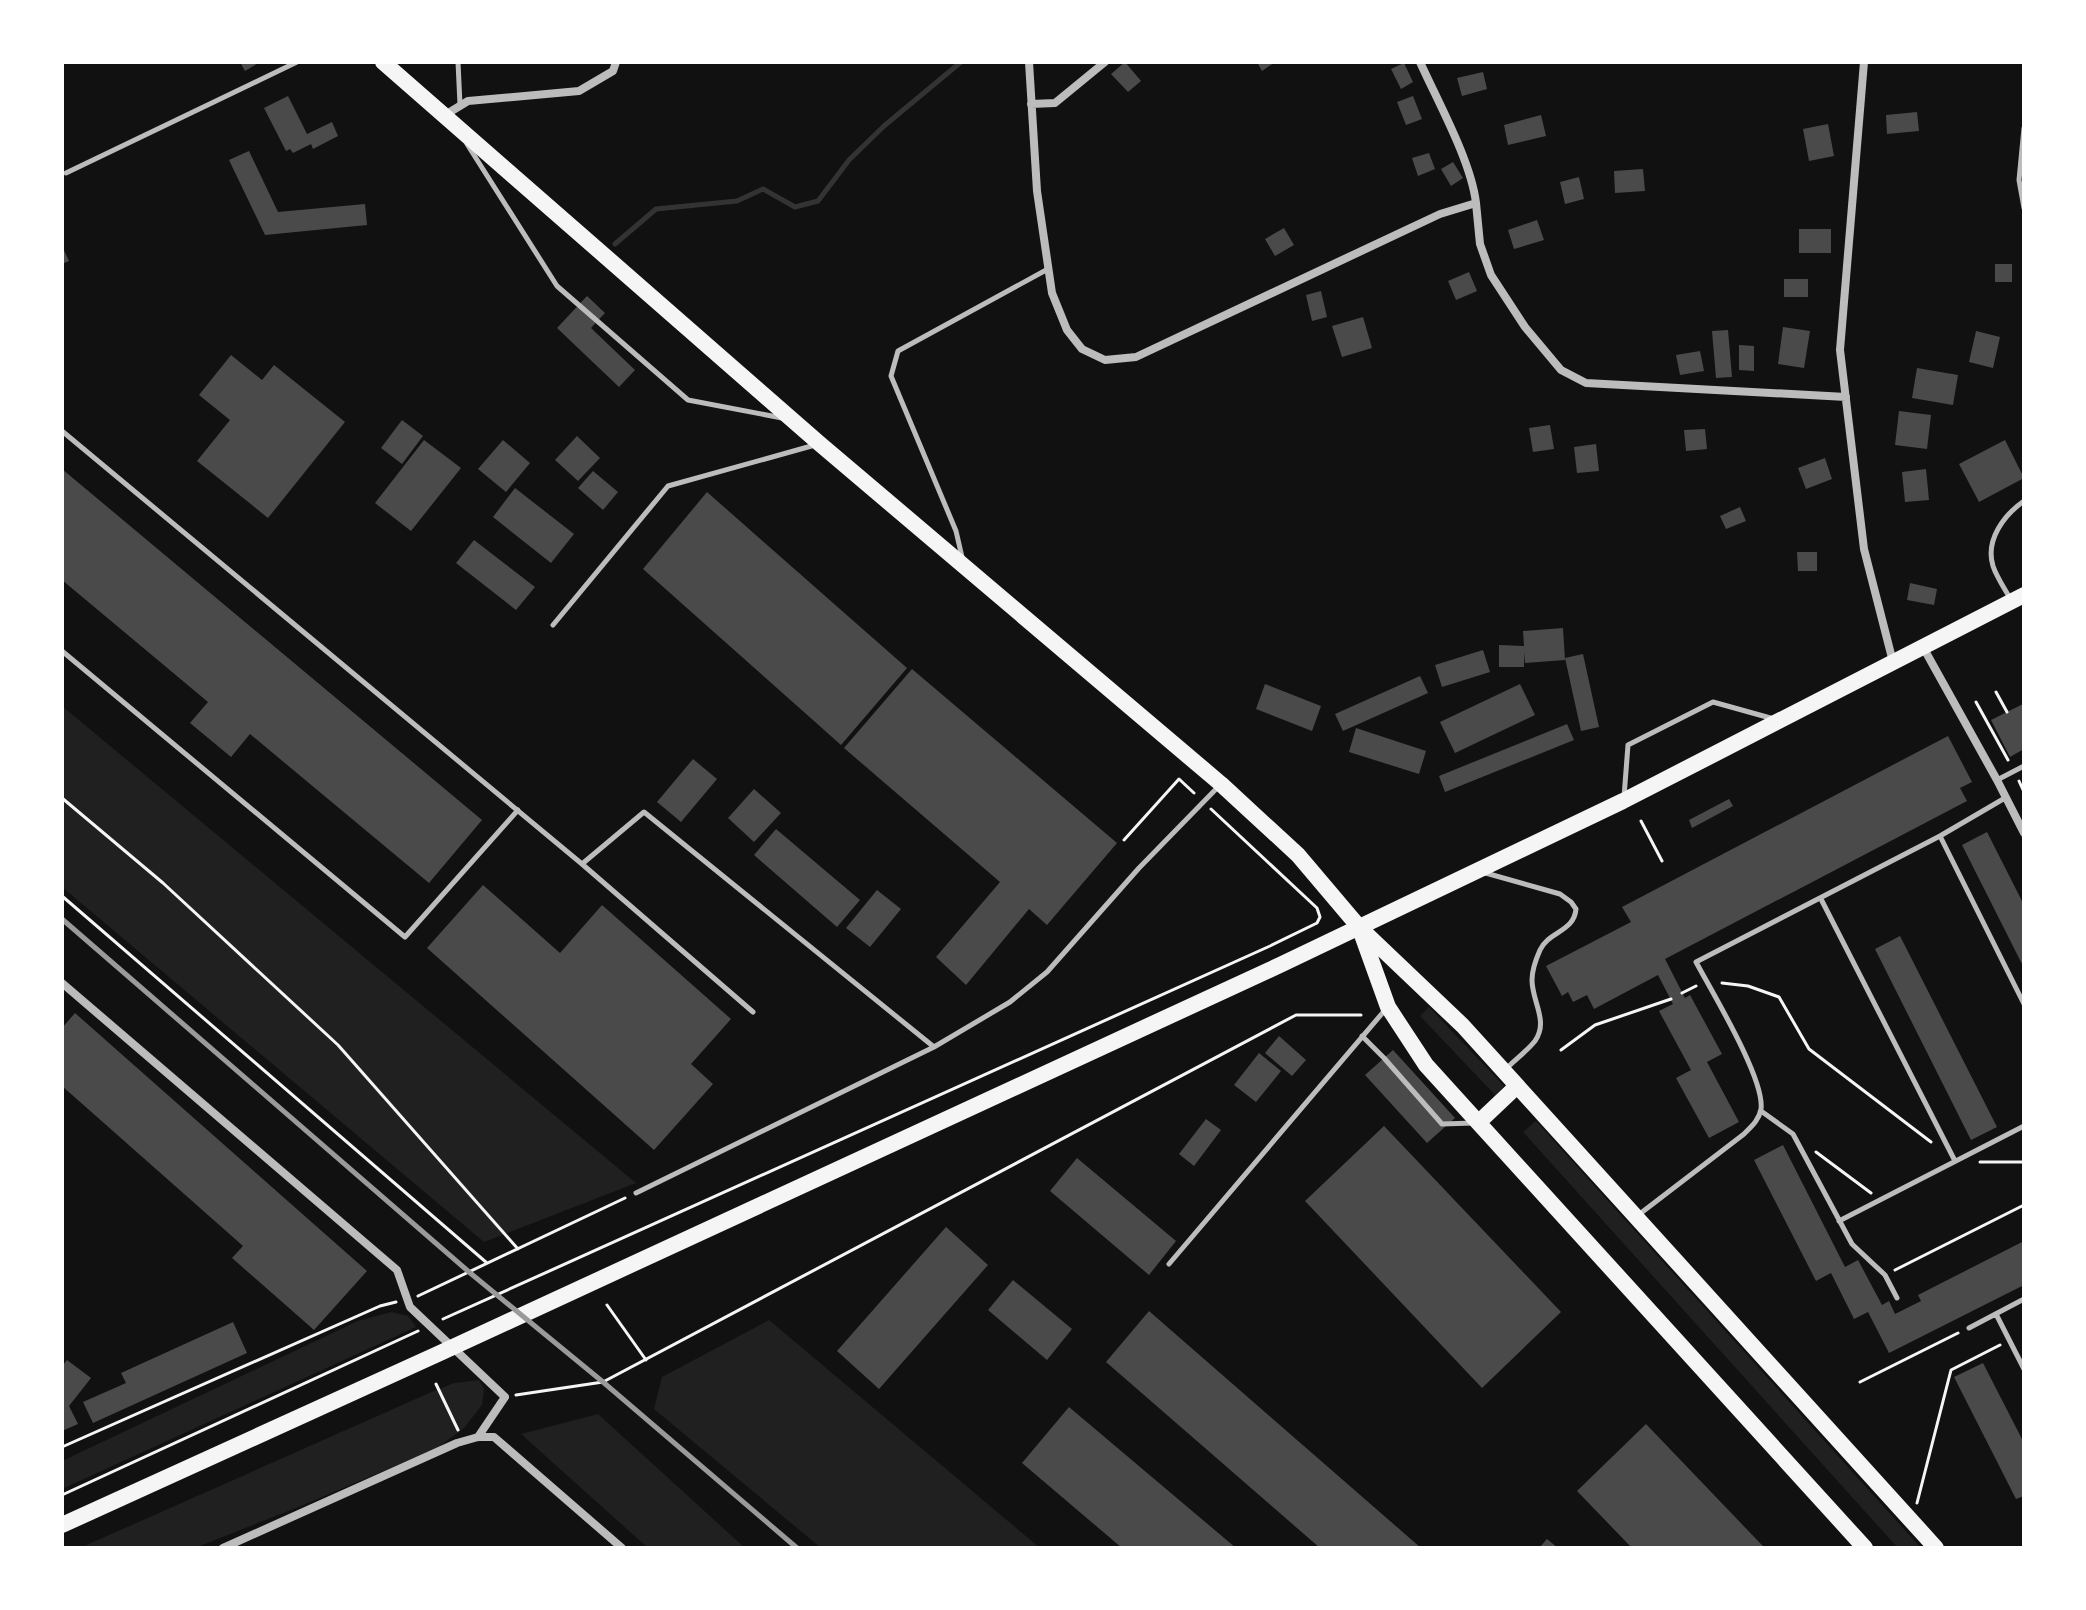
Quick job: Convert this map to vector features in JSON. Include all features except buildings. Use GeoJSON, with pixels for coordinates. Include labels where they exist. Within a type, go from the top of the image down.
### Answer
{"type":"FeatureCollection","features":[{"type":"Feature","properties":{"kind":"main road"},"geometry":{"type":"LineString","coordinates":[[383,62],[820,444],[1221,784],[1298,855],[1359,927],[1463,1026],[1936,1548]]}},
{"type":"Feature","properties":{"kind":"main road"},"geometry":{"type":"LineString","coordinates":[[62,1525],[1478,871],[1623,801],[2018,598]]}},
{"type":"Feature","properties":{"kind":"main road"},"geometry":{"type":"LineString","coordinates":[[1359,927],[1388,1007],[1426,1065],[1865,1548]]}},
{"type":"Feature","properties":{"kind":"main road"},"geometry":{"type":"LineString","coordinates":[[1479,1122],[1517,1086]]}},
{"type":"Feature","properties":{"kind":"street"},"geometry":{"type":"LineString","coordinates":[[443,116],[468,101],[579,91],[613,71],[616,62]]}},
{"type":"Feature","properties":{"kind":"street"},"geometry":{"type":"LineString","coordinates":[[1029,62],[1037,191],[1052,293],[1067,330],[1082,349],[1105,360],[1136,357],[1440,214],[1476,203]]}},
{"type":"Feature","properties":{"kind":"street"},"geometry":{"type":"LineString","coordinates":[[1031,104],[1055,103],[1105,62]]}},
{"type":"Feature","properties":{"kind":"street"},"geometry":{"type":"LineString","coordinates":[[1420,62],[1463,156],[1474,188],[1480,244],[1491,275],[1525,327],[1561,370],[1586,383],[1846,397]]}},
{"type":"Feature","properties":{"kind":"street"},"geometry":{"type":"LineString","coordinates":[[1864,62],[1840,350],[1864,549],[1893,662]]}},
{"type":"Feature","properties":{"kind":"street"},"geometry":{"type":"LineString","coordinates":[[1923,647],[2024,833]]}},
{"type":"Feature","properties":{"kind":"street"},"geometry":{"type":"LineString","coordinates":[[62,983],[397,1270],[408,1303],[505,1397],[478,1437]]}},
{"type":"Feature","properties":{"kind":"street"},"geometry":{"type":"LineString","coordinates":[[223,1548],[478,1437],[494,1437],[622,1548]]}},
{"type":"Feature","properties":{"kind":"lane"},"geometry":{"type":"LineString","coordinates":[[66,173],[297,62]]}},
{"type":"Feature","properties":{"kind":"lane"},"geometry":{"type":"LineString","coordinates":[[458,62],[460,106]]}},
{"type":"Feature","properties":{"kind":"lane"},"geometry":{"type":"LineString","coordinates":[[2024,128],[2019,180],[2024,208]]}},
{"type":"Feature","properties":{"kind":"lane"},"geometry":{"type":"LineString","coordinates":[[458,129],[557,286],[688,400],[792,419]]}},
{"type":"Feature","properties":{"kind":"lane"},"geometry":{"type":"LineString","coordinates":[[964,566],[956,531],[891,376],[898,351],[1048,269]]}},
{"type":"Feature","properties":{"kind":"lane"},"geometry":{"type":"LineString","coordinates":[[62,431],[518,810],[753,1012]]}},
{"type":"Feature","properties":{"kind":"lane"},"geometry":{"type":"LineString","coordinates":[[553,625],[668,486],[820,444]]}},
{"type":"Feature","properties":{"kind":"lane"},"geometry":{"type":"LineString","coordinates":[[2018,598],[1993,567],[1990,549],[2002,522],[2011,510],[2024,501]]}},
{"type":"Feature","properties":{"kind":"lane"},"geometry":{"type":"LineString","coordinates":[[62,651],[405,937],[518,810]]}},
{"type":"Feature","properties":{"kind":"lane"},"geometry":{"type":"LineString","coordinates":[[1623,801],[1628,745],[1713,702],[1779,721]]}},
{"type":"Feature","properties":{"kind":"lane"},"geometry":{"type":"LineString","coordinates":[[1997,780],[2024,766]]}},
{"type":"Feature","properties":{"kind":"lane"},"geometry":{"type":"LineString","coordinates":[[636,1193],[934,1047],[1010,1002],[1047,972],[1139,868],[1221,784]]}},
{"type":"Feature","properties":{"kind":"lane"},"geometry":{"type":"LineString","coordinates":[[1635,1217],[1744,1134],[1755,1124],[1761,1111],[1761,1094],[1751,1068],[1696,962],[1940,836],[2006,797]]}},
{"type":"Feature","properties":{"kind":"lane"},"geometry":{"type":"LineString","coordinates":[[582,864],[644,812],[934,1047]]}},
{"type":"Feature","properties":{"kind":"lane"},"geometry":{"type":"LineString","coordinates":[[1940,836],[2024,1004]]}},
{"type":"Feature","properties":{"kind":"lane"},"geometry":{"type":"LineString","coordinates":[[1478,871],[1560,894],[1574,905],[1576,912],[1565,929],[1545,942],[1535,963],[1532,985],[1541,1016],[1538,1034],[1530,1046],[1503,1071]]}},
{"type":"Feature","properties":{"kind":"lane"},"geometry":{"type":"LineString","coordinates":[[1821,899],[1955,1161]]}},
{"type":"Feature","properties":{"kind":"lane"},"geometry":{"type":"LineString","coordinates":[[1169,1264],[1388,1007]]}},
{"type":"Feature","properties":{"kind":"lane"},"geometry":{"type":"LineString","coordinates":[[1362,1036],[1442,1124],[1479,1122]]}},
{"type":"Feature","properties":{"kind":"lane"},"geometry":{"type":"LineString","coordinates":[[1761,1111],[1793,1134],[1852,1244],[1885,1275],[1897,1298]]}},
{"type":"Feature","properties":{"kind":"lane"},"geometry":{"type":"LineString","coordinates":[[1839,1221],[2024,1126]]}},
{"type":"Feature","properties":{"kind":"lane"},"geometry":{"type":"LineString","coordinates":[[1969,1328],[2024,1299]]}},
{"type":"Feature","properties":{"kind":"lane"},"geometry":{"type":"LineString","coordinates":[[1996,1314],[2024,1369]]}},
{"type":"Feature","properties":{"kind":"path"},"geometry":{"type":"LineString","coordinates":[[1996,692],[2007,712]]}},
{"type":"Feature","properties":{"kind":"path"},"geometry":{"type":"LineString","coordinates":[[1976,702],[2011,765]]}},
{"type":"Feature","properties":{"kind":"path"},"geometry":{"type":"LineString","coordinates":[[444,1319],[1270,946],[1317,923],[1320,917],[1317,908],[1179,779],[1124,840]]}},
{"type":"Feature","properties":{"kind":"path"},"geometry":{"type":"LineString","coordinates":[[62,798],[163,883],[338,1045],[518,1249]]}},
{"type":"Feature","properties":{"kind":"path"},"geometry":{"type":"LineString","coordinates":[[1641,821],[1662,861]]}},
{"type":"Feature","properties":{"kind":"path"},"geometry":{"type":"LineString","coordinates":[[62,896],[487,1263]]}},
{"type":"Feature","properties":{"kind":"path"},"geometry":{"type":"LineString","coordinates":[[1682,993],[1706,981],[1748,986],[1779,997],[1809,1049],[1931,1143]]}},
{"type":"Feature","properties":{"kind":"path"},"geometry":{"type":"LineString","coordinates":[[1561,1050],[1595,1025],[1671,999]]}},
{"type":"Feature","properties":{"kind":"path"},"geometry":{"type":"LineString","coordinates":[[505,1397],[603,1382],[1296,1015],[1361,1015]]}},
{"type":"Feature","properties":{"kind":"path"},"geometry":{"type":"LineString","coordinates":[[1793,1134],[1880,1200]]}},
{"type":"Feature","properties":{"kind":"path"},"geometry":{"type":"LineString","coordinates":[[1955,1161],[2024,1162]]}},
{"type":"Feature","properties":{"kind":"path"},"geometry":{"type":"LineString","coordinates":[[62,1447],[380,1306],[408,1303],[636,1193]]}},
{"type":"Feature","properties":{"kind":"path"},"geometry":{"type":"LineString","coordinates":[[1885,1275],[2024,1205]]}},
{"type":"Feature","properties":{"kind":"path"},"geometry":{"type":"LineString","coordinates":[[607,1305],[646,1360]]}},
{"type":"Feature","properties":{"kind":"path"},"geometry":{"type":"LineString","coordinates":[[1860,1382],[1969,1328]]}},
{"type":"Feature","properties":{"kind":"path"},"geometry":{"type":"LineString","coordinates":[[62,1495],[417,1331]]}},
{"type":"Feature","properties":{"kind":"path"},"geometry":{"type":"LineString","coordinates":[[1912,1522],[1951,1370],[2009,1340]]}},
{"type":"Feature","properties":{"kind":"path"},"geometry":{"type":"LineString","coordinates":[[436,1384],[463,1441]]}},
{"type":"Feature","properties":{"kind":"shaded area"},"geometry":{"type":"Polygon","coordinates":[[[62,706],[636,1183],[484,1242],[62,887],[62,706]]]}},
{"type":"Feature","properties":{"kind":"shaded area"},"geometry":{"type":"Polygon","coordinates":[[[1429,1007],[1504,1086],[1495,1095],[1420,1016],[1429,1007]]]}},
{"type":"Feature","properties":{"kind":"shaded area"},"geometry":{"type":"Polygon","coordinates":[[[1536,1121],[1921,1548],[1898,1548],[1523,1132],[1536,1121]]]}},
{"type":"Feature","properties":{"kind":"shaded area"},"geometry":{"type":"Polygon","coordinates":[[[391,1312],[408,1316],[416,1327],[62,1489],[62,1461],[358,1321],[391,1312]]]}},
{"type":"Feature","properties":{"kind":"shaded area"},"geometry":{"type":"Polygon","coordinates":[[[769,1320],[1040,1548],[821,1548],[654,1409],[662,1377],[769,1320]]]}},
{"type":"Feature","properties":{"kind":"shaded area"},"geometry":{"type":"Polygon","coordinates":[[[479,1380],[484,1389],[482,1405],[464,1428],[437,1448],[301,1506],[195,1548],[80,1548],[427,1394],[454,1383],[479,1380]]]}},
{"type":"Feature","properties":{"kind":"shaded area"},"geometry":{"type":"Polygon","coordinates":[[[598,1414],[745,1548],[648,1548],[521,1434],[598,1414]]]}},
{"type":"Feature","properties":{"kind":"waterway"},"geometry":{"type":"LineString","coordinates":[[615,244],[656,209],[737,201],[763,189],[795,207],[818,201],[849,160],[884,126],[961,62]]}},
{"type":"Feature","properties":{"kind":"railway"},"geometry":{"type":"LineString","coordinates":[[62,919],[469,1272],[797,1548]]}}]}
